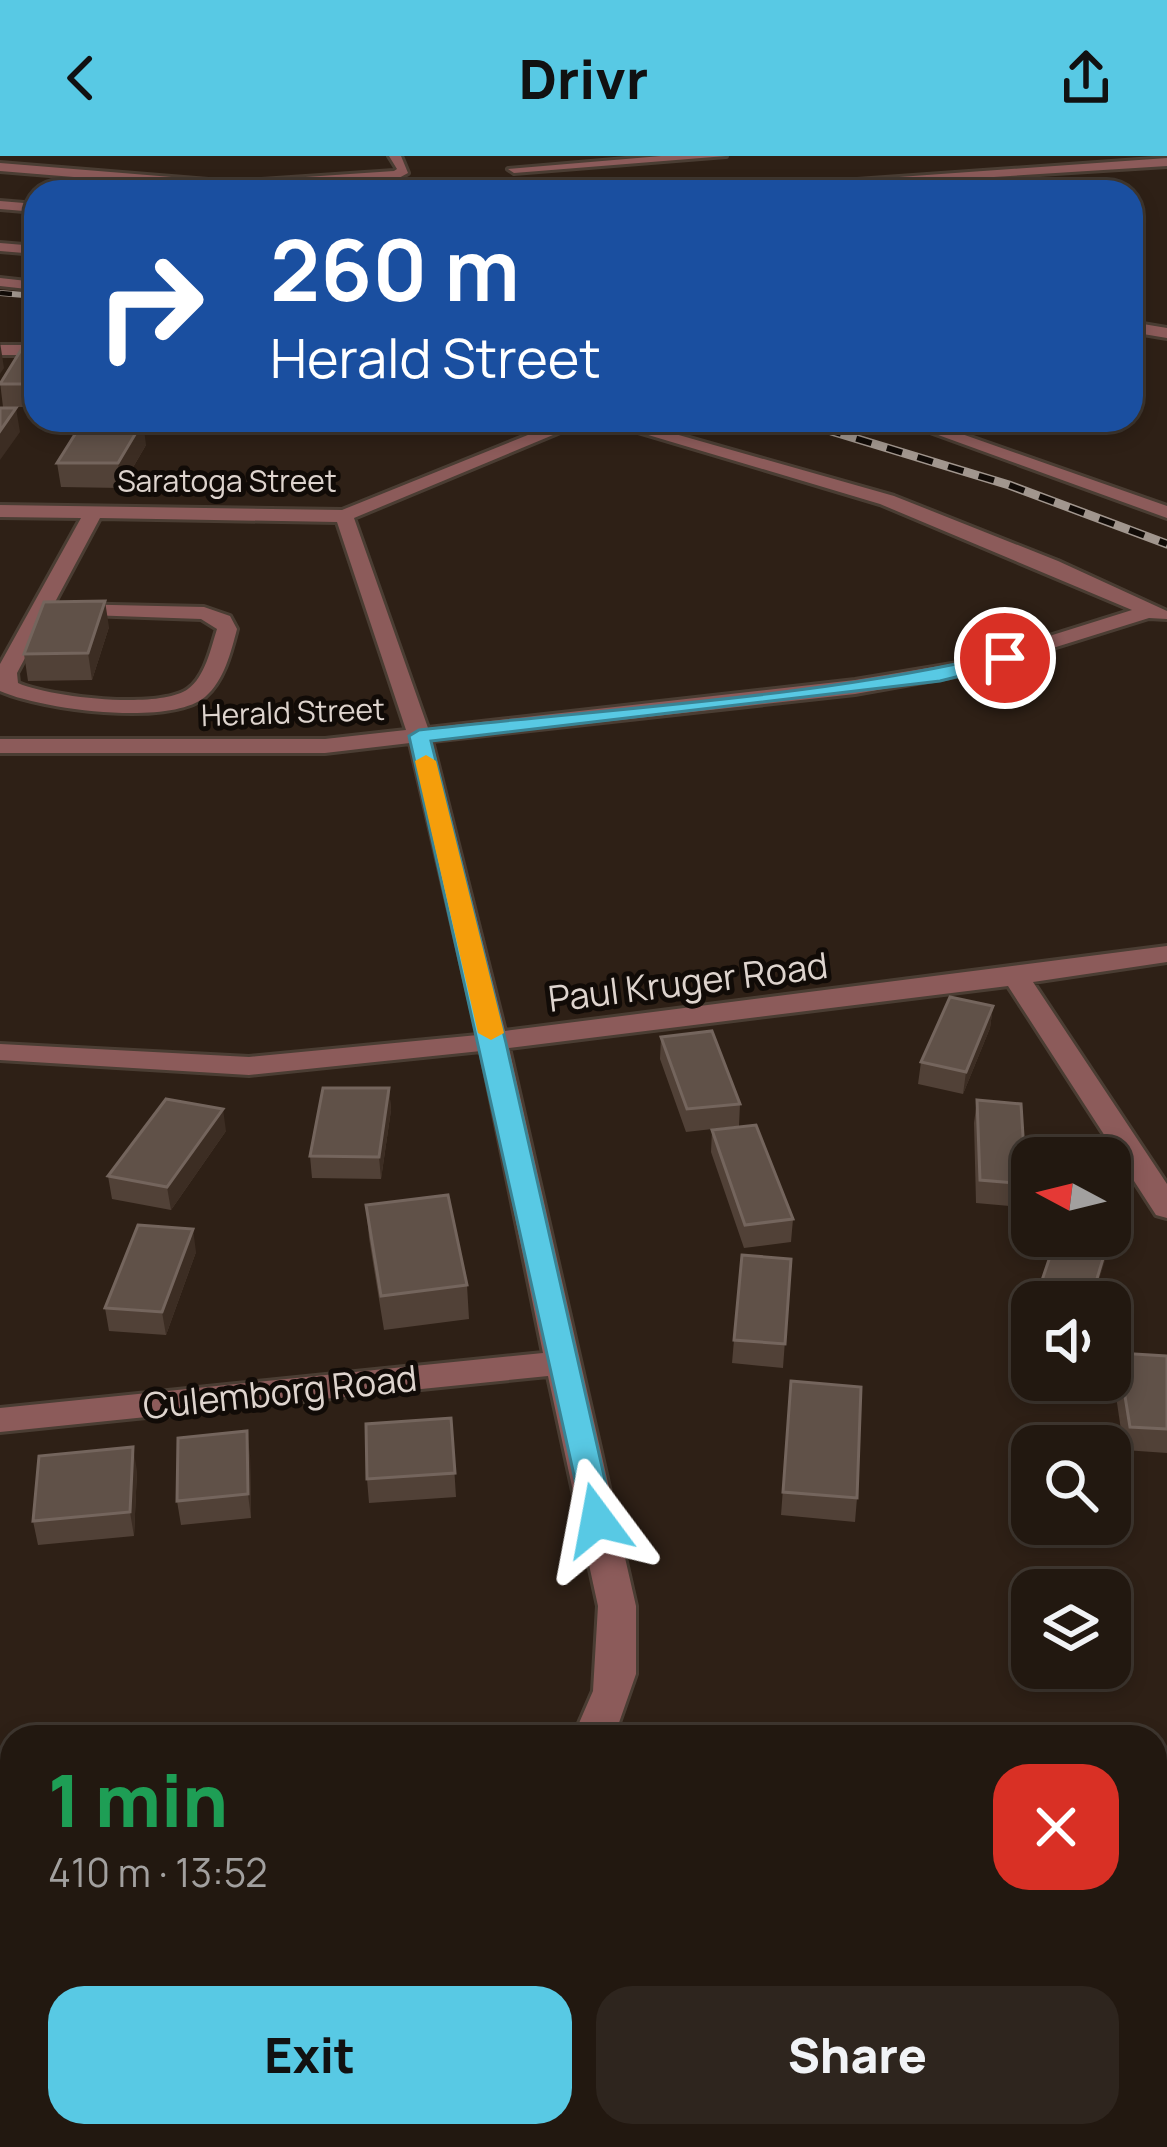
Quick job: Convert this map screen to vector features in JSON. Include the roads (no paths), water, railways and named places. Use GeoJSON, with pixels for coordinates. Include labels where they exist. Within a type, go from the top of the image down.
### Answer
{"type":"FeatureCollection","features":[{"type":"Feature","properties":{"kind":"street"},"geometry":{"type":"LineString","coordinates":[[332,180],[397,175],[404,170],[395,156]]}},
{"type":"Feature","properties":{"kind":"street"},"geometry":{"type":"LineString","coordinates":[[502,156],[519,175],[597,160],[720,156]]}},
{"type":"Feature","properties":{"kind":"street"},"geometry":{"type":"LineString","coordinates":[[1011,156],[1049,180]]}},
{"type":"Feature","properties":{"kind":"street"},"geometry":{"type":"LineString","coordinates":[[874,180],[1158,162]]}},
{"type":"Feature","properties":{"kind":"street"},"geometry":{"type":"LineString","coordinates":[[0,167],[174,180]]}},
{"type":"Feature","properties":{"kind":"street","name":"Saratoga Street"},"geometry":{"type":"LineString","coordinates":[[0,511],[344,516],[550,432]]}},
{"type":"Feature","properties":{"kind":"street"},"geometry":{"type":"LineString","coordinates":[[649,432],[887,500],[1159,614]]}},
{"type":"Feature","properties":{"kind":"street"},"geometry":{"type":"LineString","coordinates":[[940,432],[1167,512]]}},
{"type":"Feature","properties":{"kind":"street"},"geometry":{"type":"LineString","coordinates":[[44,609],[218,617],[226,628],[204,682],[185,700],[166,704],[34,699],[7,686],[6,674],[94,512]]}},
{"type":"Feature","properties":{"kind":"street"},"geometry":{"type":"LineString","coordinates":[[344,516],[419,736],[494,1043],[560,1363],[617,1606],[620,1647],[614,1692],[598,1725]]}},
{"type":"Feature","properties":{"kind":"street","name":"Herald Street"},"geometry":{"type":"LineString","coordinates":[[0,746],[293,747],[419,736],[940,675],[1159,614]]}},
{"type":"Feature","properties":{"kind":"street","name":"Paul Kruger Road"},"geometry":{"type":"LineString","coordinates":[[0,1052],[288,1065],[494,1043],[1167,954]]}},
{"type":"Feature","properties":{"kind":"street"},"geometry":{"type":"LineString","coordinates":[[1016,977],[1167,1208]]}},
{"type":"Feature","properties":{"kind":"street","name":"Culemborg Road"},"geometry":{"type":"LineString","coordinates":[[0,1420],[560,1363]]}},
{"type":"Feature","properties":{"kind":"railway"},"geometry":{"type":"LineString","coordinates":[[0,293],[24,295]]}},
{"type":"Feature","properties":{"kind":"railway"},"geometry":{"type":"LineString","coordinates":[[835,432],[1009,485],[1167,544]]}}]}
